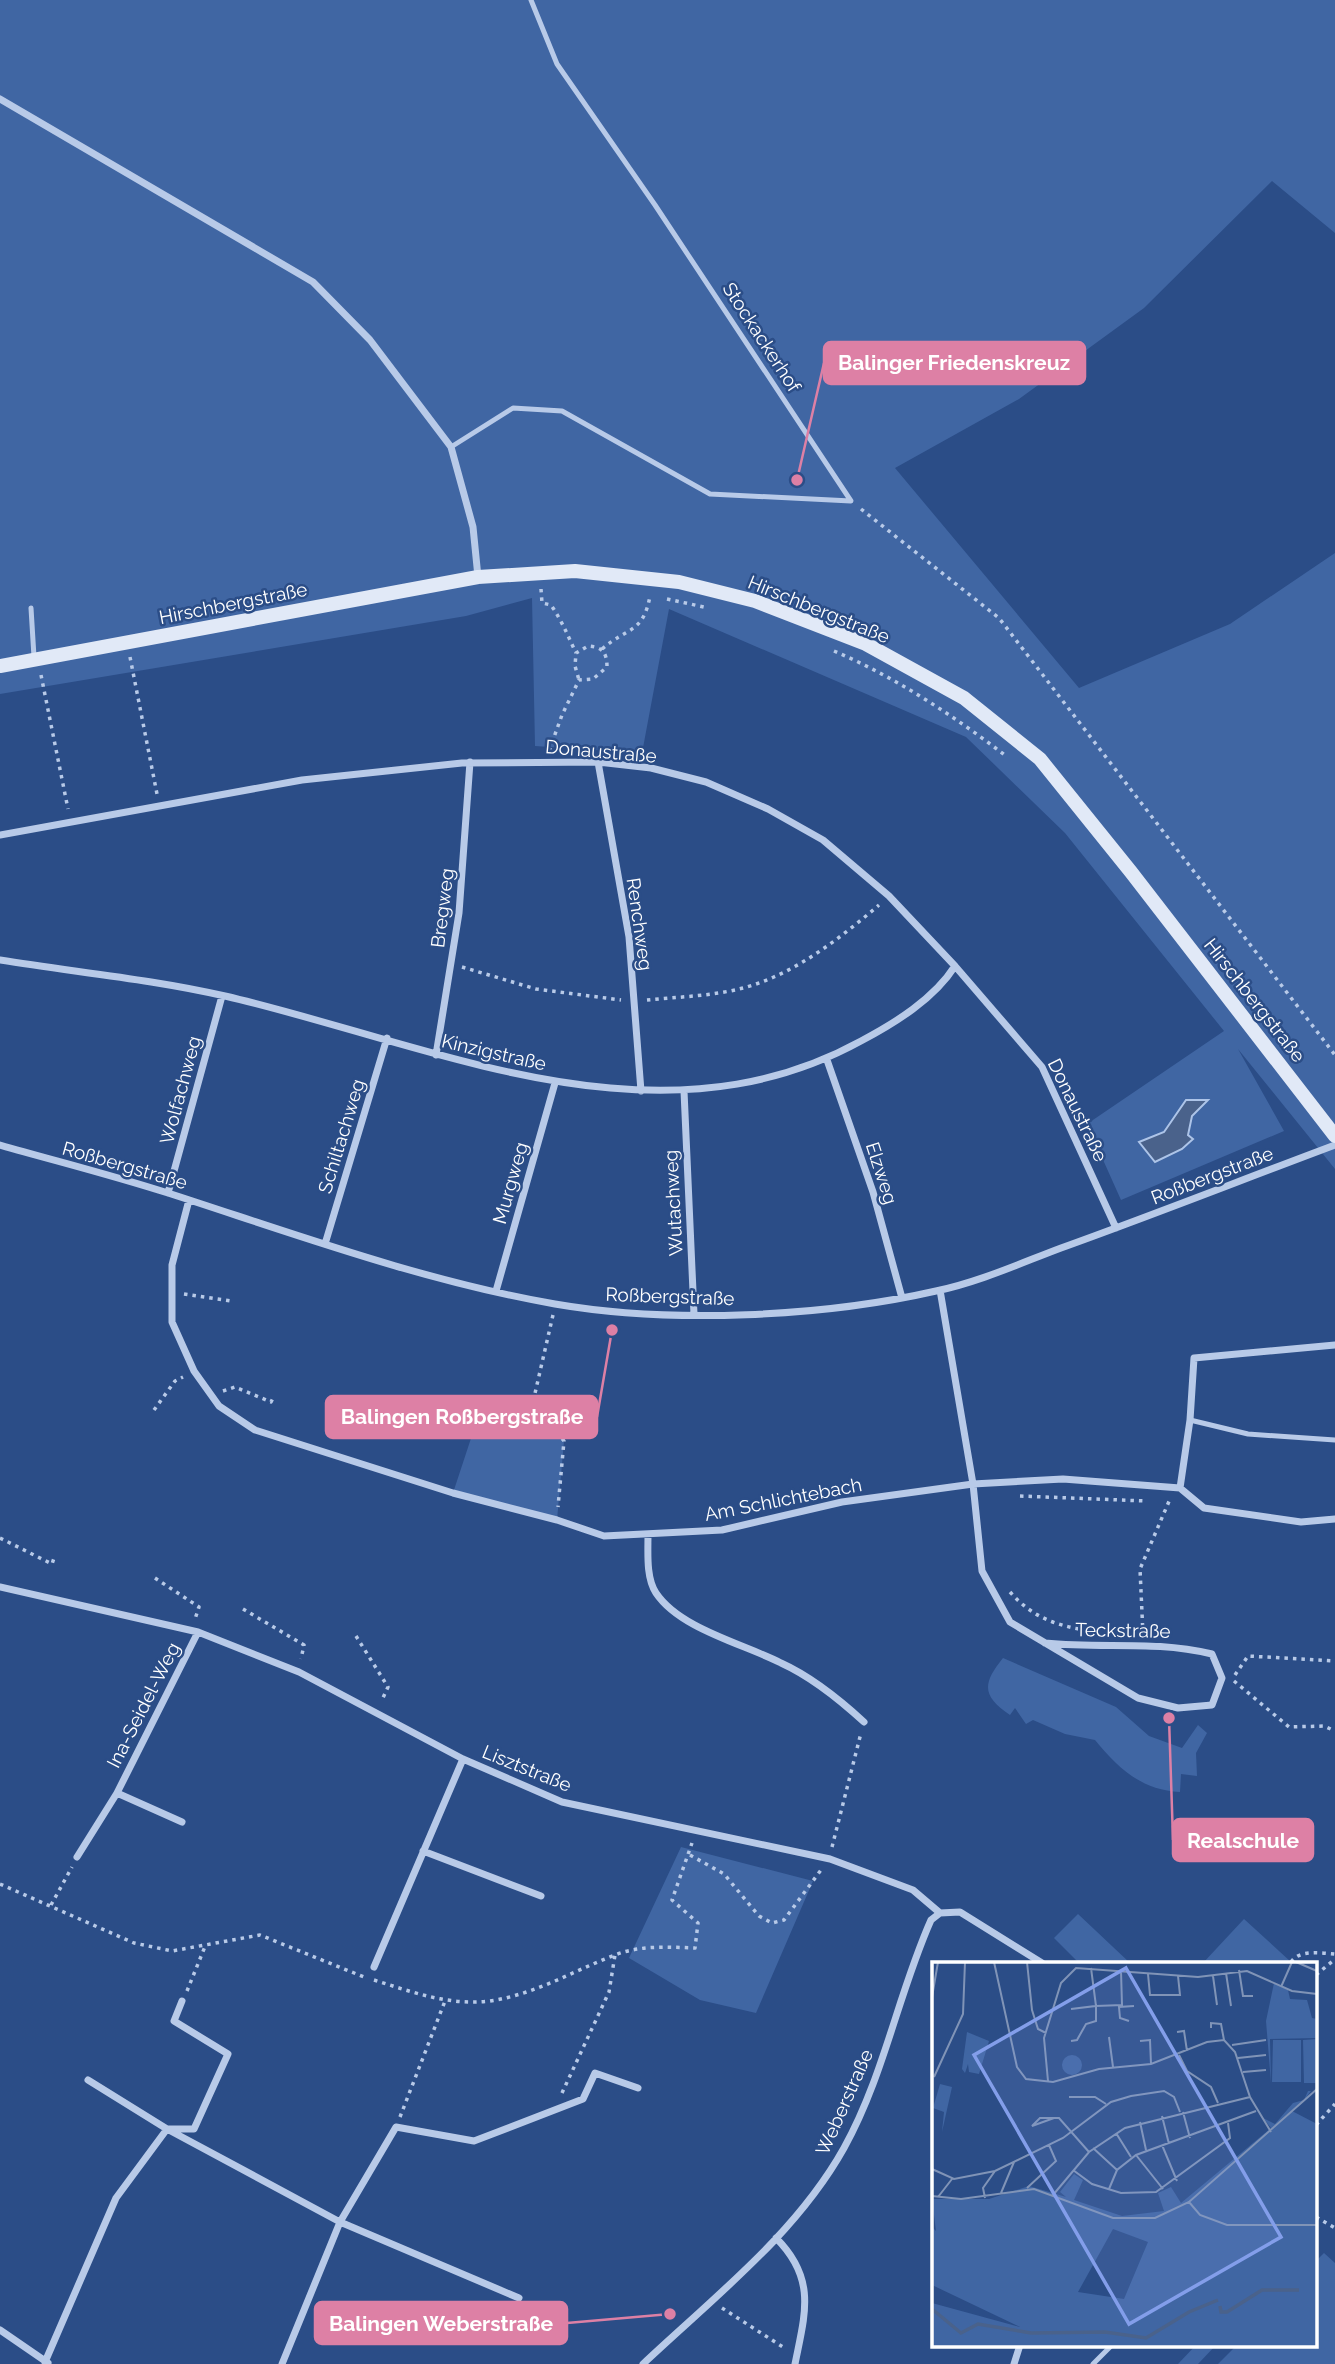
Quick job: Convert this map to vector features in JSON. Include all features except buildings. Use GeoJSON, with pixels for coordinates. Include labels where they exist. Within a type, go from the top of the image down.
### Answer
{"type":"FeatureCollection","features":[{"type":"Feature","properties":{"kind":"street"},"geometry":{"type":"LineString","coordinates":[[0,99],[313,282],[370,340],[451,447],[472,527],[478,577]]}},
{"type":"Feature","properties":{"kind":"street","name":"Hirschbergstraße"},"geometry":{"type":"LineString","coordinates":[[0,666],[38,667],[478,577],[575,571],[679,582],[755,601],[866,644],[964,698],[1040,759],[1335,1136]]}},
{"type":"Feature","properties":{"kind":"street","name":"Donaustraße"},"geometry":{"type":"LineString","coordinates":[[0,835],[302,780],[470,762],[598,762],[651,768],[706,782],[768,809],[823,840],[889,897],[955,966],[1042,1067],[1116,1228]]}},
{"type":"Feature","properties":{"kind":"street","name":"Bregweg"},"geometry":{"type":"LineString","coordinates":[[436,1055],[459,913],[470,762]]}},
{"type":"Feature","properties":{"kind":"street","name":"Renchweg"},"geometry":{"type":"LineString","coordinates":[[598,762],[629,937],[641,1091]]}},
{"type":"Feature","properties":{"kind":"street","name":"Kinzigstraße"},"geometry":{"type":"LineString","coordinates":[[0,960],[222,996],[387,1038],[436,1055],[555,1083],[641,1091],[684,1091],[754,1083],[827,1060],[886,1028],[943,984],[955,966]]}},
{"type":"Feature","properties":{"kind":"street","name":"Wolfachweg"},"geometry":{"type":"LineString","coordinates":[[168,1193],[222,996]]}},
{"type":"Feature","properties":{"kind":"street","name":"Schiltachweg"},"geometry":{"type":"LineString","coordinates":[[325,1244],[387,1038]]}},
{"type":"Feature","properties":{"kind":"street","name":"Elzweg"},"geometry":{"type":"LineString","coordinates":[[827,1060],[873,1192],[902,1298]]}},
{"type":"Feature","properties":{"kind":"street","name":"Murgweg"},"geometry":{"type":"LineString","coordinates":[[496,1291],[555,1083]]}},
{"type":"Feature","properties":{"kind":"street","name":"Wutachweg"},"geometry":{"type":"LineString","coordinates":[[684,1091],[695,1314]]}},
{"type":"Feature","properties":{"kind":"street","name":"Roßbergstraße"},"geometry":{"type":"LineString","coordinates":[[0,1145],[168,1193],[325,1244],[496,1291],[555,1304],[613,1311],[695,1314],[780,1313],[902,1298],[940,1290],[1116,1228],[1335,1145]]}},
{"type":"Feature","properties":{"kind":"street","name":"Am Schlichtebach"},"geometry":{"type":"LineString","coordinates":[[189,1200],[172,1265],[172,1322],[194,1371],[219,1406],[254,1430],[453,1493],[557,1520],[604,1536],[722,1530],[842,1502],[973,1484],[1063,1479],[1180,1488]]}},
{"type":"Feature","properties":{"kind":"street","name":"Teckstraße"},"geometry":{"type":"LineString","coordinates":[[940,1290],[973,1484],[982,1571],[1010,1622],[1045,1643],[1138,1698],[1178,1708],[1212,1705],[1222,1678],[1212,1654],[1174,1645],[1084,1647],[1045,1643]]}},
{"type":"Feature","properties":{"kind":"street"},"geometry":{"type":"LineString","coordinates":[[1335,1345],[1194,1357],[1190,1420],[1180,1488],[1204,1508],[1301,1522],[1335,1519]]}},
{"type":"Feature","properties":{"kind":"street"},"geometry":{"type":"LineString","coordinates":[[648,1535],[648,1563],[656,1593],[695,1627],[784,1664],[836,1697],[863,1722]]}},
{"type":"Feature","properties":{"kind":"street","name":"Lisztstraße"},"geometry":{"type":"LineString","coordinates":[[0,1587],[194,1632],[299,1672],[463,1759],[562,1802],[830,1859],[913,1890],[940,1913]]}},
{"type":"Feature","properties":{"kind":"street","name":"Ina-Seidel-Weg"},"geometry":{"type":"LineString","coordinates":[[77,1857],[117,1793],[194,1632]]}},
{"type":"Feature","properties":{"kind":"street"},"geometry":{"type":"LineString","coordinates":[[374,1967],[463,1759]]}},
{"type":"Feature","properties":{"kind":"street","name":"Ina-Seidel-Weg"},"geometry":{"type":"LineString","coordinates":[[117,1793],[182,1822]]}},
{"type":"Feature","properties":{"kind":"street"},"geometry":{"type":"LineString","coordinates":[[423,1851],[541,1896]]}},
{"type":"Feature","properties":{"kind":"street"},"geometry":{"type":"LineString","coordinates":[[940,1913],[960,1912],[972,1917],[1040,1962]]}},
{"type":"Feature","properties":{"kind":"street","name":"Weberstraße"},"geometry":{"type":"LineString","coordinates":[[643,2364],[806,2208],[845,2146],[876,2077],[927,1930],[940,1913]]}},
{"type":"Feature","properties":{"kind":"street"},"geometry":{"type":"LineString","coordinates":[[167,2129],[194,2129],[228,2054],[174,2021],[182,2001]]}},
{"type":"Feature","properties":{"kind":"street"},"geometry":{"type":"LineString","coordinates":[[282,2364],[340,2222],[396,2127],[474,2141],[583,2099],[595,2073],[638,2088]]}},
{"type":"Feature","properties":{"kind":"street"},"geometry":{"type":"LineString","coordinates":[[88,2080],[167,2129],[340,2222],[519,2298]]}},
{"type":"Feature","properties":{"kind":"street"},"geometry":{"type":"LineString","coordinates":[[0,2329],[47,2363],[116,2198],[167,2129]]}},
{"type":"Feature","properties":{"kind":"street"},"geometry":{"type":"LineString","coordinates":[[776,2238],[785,2247],[807,2294],[796,2360]]}},
{"type":"Feature","properties":{"kind":"street"},"geometry":{"type":"LineString","coordinates":[[1014,2364],[1020,2346]]}},
{"type":"Feature","properties":{"kind":"lane","name":"Stockackerhof"},"geometry":{"type":"LineString","coordinates":[[531,0],[557,64],[655,205],[851,501]]}},
{"type":"Feature","properties":{"kind":"lane"},"geometry":{"type":"LineString","coordinates":[[451,447],[513,408],[562,411],[710,494],[851,501]]}},
{"type":"Feature","properties":{"kind":"lane"},"geometry":{"type":"LineString","coordinates":[[31,608],[38,667]]}},
{"type":"Feature","properties":{"kind":"lane"},"geometry":{"type":"LineString","coordinates":[[1190,1420],[1248,1434],[1335,1440]]}},
{"type":"Feature","properties":{"kind":"lane"},"geometry":{"type":"LineString","coordinates":[[1093,2364],[1111,2346]]}},
{"type":"Feature","properties":{"kind":"path"},"geometry":{"type":"LineString","coordinates":[[851,501],[999,618],[1335,1055]]}},
{"type":"Feature","properties":{"kind":"path"},"geometry":{"type":"LineString","coordinates":[[528,588],[553,588]]}},
{"type":"Feature","properties":{"kind":"path"},"geometry":{"type":"LineString","coordinates":[[541,588],[542,603],[551,605],[564,624],[565,633],[576,653],[575,666],[579,680],[549,746]]}},
{"type":"Feature","properties":{"kind":"path"},"geometry":{"type":"LineString","coordinates":[[638,593],[713,609]]}},
{"type":"Feature","properties":{"kind":"path"},"geometry":{"type":"LineString","coordinates":[[576,653],[588,646],[602,649],[639,625],[645,617],[650,596]]}},
{"type":"Feature","properties":{"kind":"path"},"geometry":{"type":"LineString","coordinates":[[824,648],[861,663],[967,726],[1009,758]]}},
{"type":"Feature","properties":{"kind":"path"},"geometry":{"type":"LineString","coordinates":[[579,680],[593,680],[604,672],[607,659],[602,649]]}},
{"type":"Feature","properties":{"kind":"path"},"geometry":{"type":"LineString","coordinates":[[117,658],[142,653]]}},
{"type":"Feature","properties":{"kind":"path"},"geometry":{"type":"LineString","coordinates":[[130,655],[159,805]]}},
{"type":"Feature","properties":{"kind":"path"},"geometry":{"type":"LineString","coordinates":[[38,667],[54,671]]}},
{"type":"Feature","properties":{"kind":"path"},"geometry":{"type":"LineString","coordinates":[[27,676],[38,667]]}},
{"type":"Feature","properties":{"kind":"path"},"geometry":{"type":"LineString","coordinates":[[38,667],[70,821]]}},
{"type":"Feature","properties":{"kind":"path"},"geometry":{"type":"LineString","coordinates":[[451,963],[536,989],[634,1001],[742,988],[784,972],[836,942],[889,897]]}},
{"type":"Feature","properties":{"kind":"path"},"geometry":{"type":"LineString","coordinates":[[172,1293],[230,1301]]}},
{"type":"Feature","properties":{"kind":"path"},"geometry":{"type":"LineString","coordinates":[[555,1304],[533,1402],[564,1441],[557,1520]]}},
{"type":"Feature","properties":{"kind":"path"},"geometry":{"type":"LineString","coordinates":[[154,1410],[175,1381],[194,1371]]}},
{"type":"Feature","properties":{"kind":"path"},"geometry":{"type":"LineString","coordinates":[[211,1395],[235,1387],[271,1402],[273,1398]]}},
{"type":"Feature","properties":{"kind":"path"},"geometry":{"type":"LineString","coordinates":[[1130,1633],[1143,1634],[1140,1569],[1163,1509],[1180,1488]]}},
{"type":"Feature","properties":{"kind":"path"},"geometry":{"type":"LineString","coordinates":[[1012,1496],[1154,1501]]}},
{"type":"Feature","properties":{"kind":"path"},"geometry":{"type":"LineString","coordinates":[[0,1538],[52,1564],[55,1555]]}},
{"type":"Feature","properties":{"kind":"path"},"geometry":{"type":"LineString","coordinates":[[155,1578],[199,1607],[194,1632]]}},
{"type":"Feature","properties":{"kind":"path"},"geometry":{"type":"LineString","coordinates":[[1004,1585],[1022,1606],[1054,1625],[1095,1631]]}},
{"type":"Feature","properties":{"kind":"path"},"geometry":{"type":"LineString","coordinates":[[243,1609],[304,1645],[299,1672]]}},
{"type":"Feature","properties":{"kind":"path"},"geometry":{"type":"LineString","coordinates":[[356,1636],[388,1687],[376,1714]]}},
{"type":"Feature","properties":{"kind":"path"},"geometry":{"type":"LineString","coordinates":[[1335,1661],[1248,1656],[1232,1679],[1289,1727],[1324,1726],[1335,1731]]}},
{"type":"Feature","properties":{"kind":"path"},"geometry":{"type":"LineString","coordinates":[[690,1855],[724,1874],[760,1916],[772,1923],[784,1920],[830,1859],[863,1722]]}},
{"type":"Feature","properties":{"kind":"path"},"geometry":{"type":"LineString","coordinates":[[51,1905],[77,1857]]}},
{"type":"Feature","properties":{"kind":"path"},"geometry":{"type":"LineString","coordinates":[[182,2001],[206,1944]]}},
{"type":"Feature","properties":{"kind":"path"},"geometry":{"type":"LineString","coordinates":[[1291,1962],[1295,1957],[1304,1954],[1335,1957]]}},
{"type":"Feature","properties":{"kind":"path"},"geometry":{"type":"LineString","coordinates":[[555,2110],[609,1992],[615,1955]]}},
{"type":"Feature","properties":{"kind":"path"},"geometry":{"type":"LineString","coordinates":[[1318,1973],[1335,1957]]}},
{"type":"Feature","properties":{"kind":"path"},"geometry":{"type":"LineString","coordinates":[[396,2127],[445,2001]]}},
{"type":"Feature","properties":{"kind":"path"},"geometry":{"type":"LineString","coordinates":[[1318,2122],[1335,2104]]}},
{"type":"Feature","properties":{"kind":"path"},"geometry":{"type":"LineString","coordinates":[[1318,2218],[1335,2228]]}},
{"type":"Feature","properties":{"kind":"path"},"geometry":{"type":"LineString","coordinates":[[710,2301],[796,2360]]}},
{"type":"Feature","properties":{"kind":"shaded area"},"geometry":{"type":"Polygon","coordinates":[[[0,0],[1335,0],[1335,233],[1272,181],[1144,308],[1019,399],[895,468],[1079,688],[1230,624],[1335,553],[1335,1169],[1238,1049],[1284,1131],[1121,1200],[1087,1124],[1224,1031],[1065,833],[966,737],[669,609],[642,753],[535,746],[532,598],[466,616],[0,694],[0,0]]]}},
{"type":"Feature","properties":{"kind":"shaded area"},"geometry":{"type":"Polygon","coordinates":[[[1186,1100],[1208,1100],[1192,1116],[1188,1135],[1193,1139],[1182,1149],[1155,1162],[1139,1142],[1164,1132],[1186,1100]]]}},
{"type":"Feature","properties":{"kind":"shaded area"},"geometry":{"type":"Polygon","coordinates":[[[533,1402],[564,1441],[557,1520],[453,1493],[479,1414],[533,1402]]]}},
{"type":"Feature","properties":{"kind":"shaded area"},"geometry":{"type":"Polygon","coordinates":[[[1003,1658],[1116,1707],[1149,1736],[1182,1748],[1198,1725],[1207,1733],[1196,1753],[1197,1776],[1181,1774],[1180,1792],[1154,1787],[1132,1776],[1112,1760],[1095,1740],[1065,1734],[1033,1720],[1026,1724],[1015,1708],[1010,1715],[994,1702],[988,1689],[991,1675],[1003,1658]]]}},
{"type":"Feature","properties":{"kind":"shaded area"},"geometry":{"type":"Polygon","coordinates":[[[681,1847],[813,1881],[756,2013],[700,2000],[629,1958],[681,1847]]]}},
{"type":"Feature","properties":{"kind":"shaded area"},"geometry":{"type":"Polygon","coordinates":[[[1078,1914],[1129,1962],[1078,1962],[1054,1938],[1078,1914]]]}},
{"type":"Feature","properties":{"kind":"shaded area"},"geometry":{"type":"Polygon","coordinates":[[[1244,1919],[1291,1962],[1204,1962],[1244,1919]]]}},
{"type":"Feature","properties":{"kind":"shaded area"},"geometry":{"type":"Polygon","coordinates":[[[1324,2253],[1335,2263],[1335,2364],[1218,2364],[1236,2346],[1318,2346],[1318,2259],[1324,2253]]]}},
{"type":"Feature","properties":{"kind":"shaded area"},"geometry":{"type":"Polygon","coordinates":[[[1195,2346],[1215,2346],[1198,2364],[1178,2364],[1195,2346]]]}},
{"type":"Feature","properties":{"kind":"place","name":"Balinger Friedenskreuz"},"geometry":{"type":"Point","coordinates":[797,480]}},
{"type":"Feature","properties":{"kind":"place","name":"Balingen Roßbergstraße"},"geometry":{"type":"Point","coordinates":[612,1330]}},
{"type":"Feature","properties":{"kind":"place","name":"Realschule"},"geometry":{"type":"Point","coordinates":[1169,1718]}},
{"type":"Feature","properties":{"kind":"place","name":"Balingen Weberstraße"},"geometry":{"type":"Point","coordinates":[670,2314]}}]}
